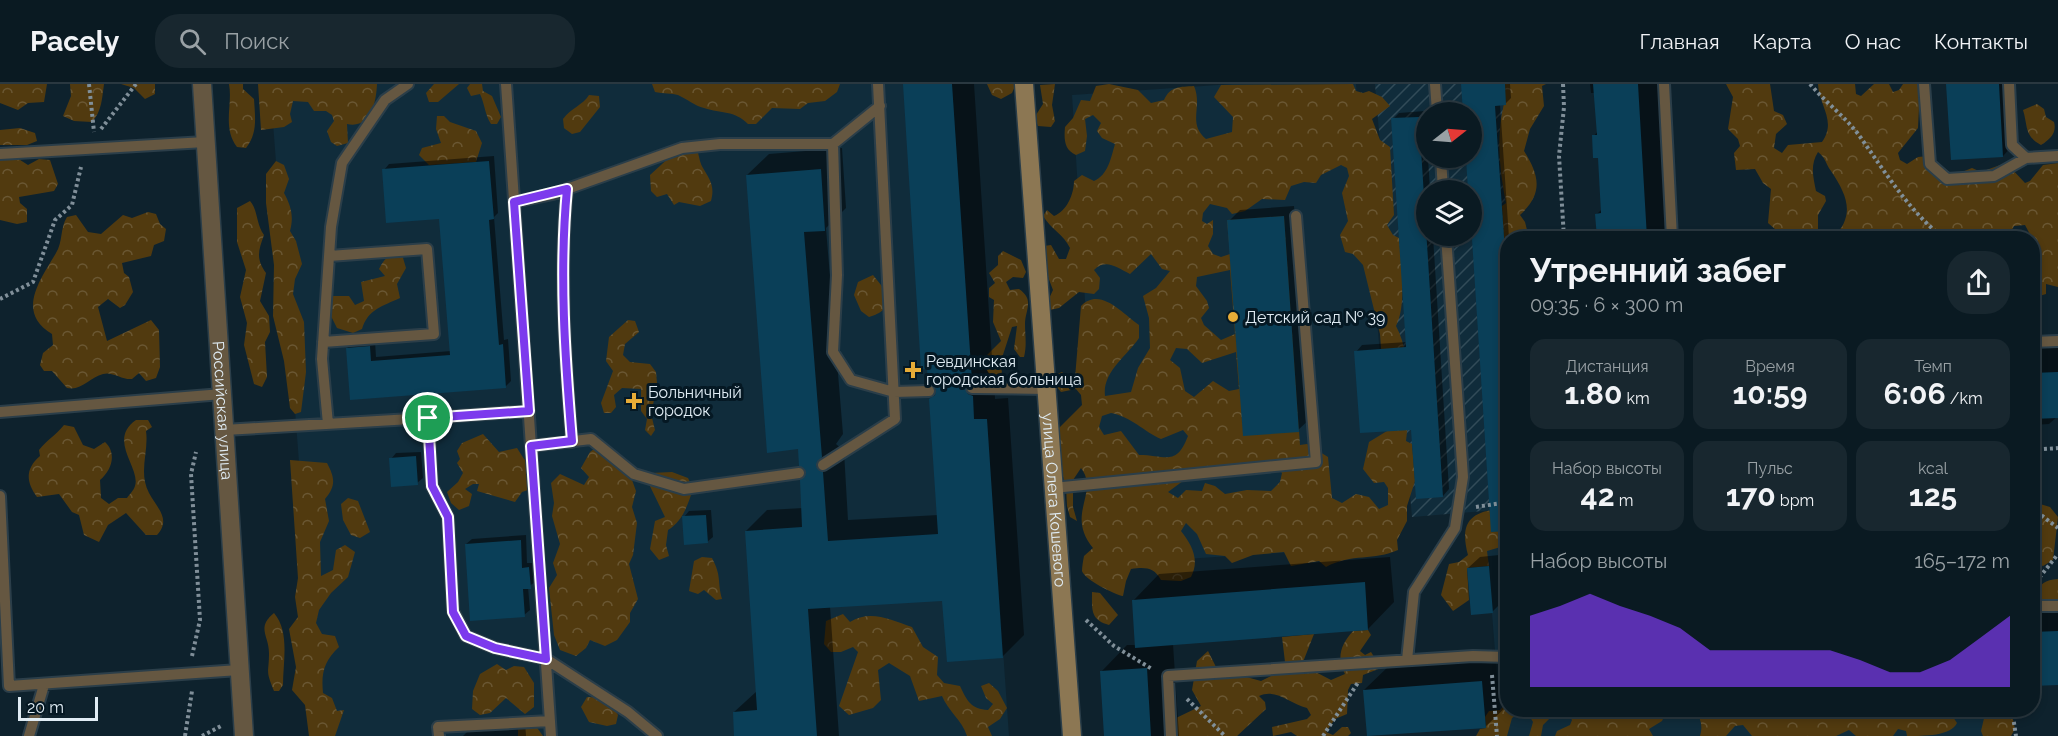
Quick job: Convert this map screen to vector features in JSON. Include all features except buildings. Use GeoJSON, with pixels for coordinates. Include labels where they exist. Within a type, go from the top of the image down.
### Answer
{"type":"FeatureCollection","features":[{"type":"Feature","properties":{"kind":"street","name":"Российская улица"},"geometry":{"type":"LineString","coordinates":[[202,84],[244,736]]}},
{"type":"Feature","properties":{"kind":"street","name":"улица Олега Кошевого"},"geometry":{"type":"LineString","coordinates":[[1024,84],[1072,736]]}},
{"type":"Feature","properties":{"kind":"lane"},"geometry":{"type":"LineString","coordinates":[[328,424],[323,342],[331,227],[342,163],[384,100],[408,84]]}},
{"type":"Feature","properties":{"kind":"lane"},"geometry":{"type":"LineString","coordinates":[[506,84],[551,736]]}},
{"type":"Feature","properties":{"kind":"lane"},"geometry":{"type":"LineString","coordinates":[[823,465],[895,419],[878,84]]}},
{"type":"Feature","properties":{"kind":"lane"},"geometry":{"type":"LineString","coordinates":[[1435,84],[1436,102]]}},
{"type":"Feature","properties":{"kind":"lane"},"geometry":{"type":"LineString","coordinates":[[1664,84],[1672,231]]}},
{"type":"Feature","properties":{"kind":"lane"},"geometry":{"type":"LineString","coordinates":[[1924,84],[1930,164],[1947,179],[1994,176],[2026,158],[2058,156]]}},
{"type":"Feature","properties":{"kind":"lane"},"geometry":{"type":"LineString","coordinates":[[2009,84],[2012,145],[2026,158]]}},
{"type":"Feature","properties":{"kind":"lane"},"geometry":{"type":"LineString","coordinates":[[514,202],[567,189],[682,148],[720,144],[832,144],[880,106]]}},
{"type":"Feature","properties":{"kind":"lane"},"geometry":{"type":"LineString","coordinates":[[0,154],[205,142]]}},
{"type":"Feature","properties":{"kind":"lane"},"geometry":{"type":"LineString","coordinates":[[832,144],[837,275],[833,352],[851,380],[894,392],[929,391]]}},
{"type":"Feature","properties":{"kind":"lane"},"geometry":{"type":"LineString","coordinates":[[567,189],[562,240],[563,337],[572,441]]}},
{"type":"Feature","properties":{"kind":"lane"},"geometry":{"type":"LineString","coordinates":[[1053,488],[1316,462],[1296,216]]}},
{"type":"Feature","properties":{"kind":"lane"},"geometry":{"type":"LineString","coordinates":[[1407,660],[1414,592],[1455,528],[1463,477],[1447,246]]}},
{"type":"Feature","properties":{"kind":"lane"},"geometry":{"type":"LineString","coordinates":[[323,342],[434,333],[427,249],[328,256]]}},
{"type":"Feature","properties":{"kind":"lane"},"geometry":{"type":"LineString","coordinates":[[2040,342],[2058,341]]}},
{"type":"Feature","properties":{"kind":"lane"},"geometry":{"type":"LineString","coordinates":[[972,388],[1046,389]]}},
{"type":"Feature","properties":{"kind":"lane"},"geometry":{"type":"LineString","coordinates":[[0,412],[222,394]]}},
{"type":"Feature","properties":{"kind":"lane"},"geometry":{"type":"LineString","coordinates":[[224,430],[529,411]]}},
{"type":"Feature","properties":{"kind":"lane"},"geometry":{"type":"LineString","coordinates":[[428,418],[432,486],[448,517],[453,612],[466,636],[495,648],[546,659],[628,712],[657,736]]}},
{"type":"Feature","properties":{"kind":"lane"},"geometry":{"type":"LineString","coordinates":[[531,446],[591,439],[634,474],[684,489],[799,473]]}},
{"type":"Feature","properties":{"kind":"lane"},"geometry":{"type":"LineString","coordinates":[[0,496],[5,686],[239,670]]}},
{"type":"Feature","properties":{"kind":"lane"},"geometry":{"type":"LineString","coordinates":[[2040,606],[2058,606]]}},
{"type":"Feature","properties":{"kind":"lane"},"geometry":{"type":"LineString","coordinates":[[1171,736],[1168,676],[1407,660],[1500,657]]}},
{"type":"Feature","properties":{"kind":"lane"},"geometry":{"type":"LineString","coordinates":[[29,736],[44,685]]}},
{"type":"Feature","properties":{"kind":"lane"},"geometry":{"type":"LineString","coordinates":[[439,736],[438,727],[550,721]]}},
{"type":"Feature","properties":{"kind":"path"},"geometry":{"type":"LineString","coordinates":[[89,84],[94,138],[136,84]]}},
{"type":"Feature","properties":{"kind":"path"},"geometry":{"type":"LineString","coordinates":[[1563,84],[1564,107],[1559,156],[1564,231]]}},
{"type":"Feature","properties":{"kind":"path"},"geometry":{"type":"LineString","coordinates":[[1810,84],[1860,137],[1876,163],[1924,222],[1935,231]]}},
{"type":"Feature","properties":{"kind":"path"},"geometry":{"type":"LineString","coordinates":[[0,299],[33,282],[55,220],[72,205],[86,149]]}},
{"type":"Feature","properties":{"kind":"path"},"geometry":{"type":"LineString","coordinates":[[2040,449],[2058,448]]}},
{"type":"Feature","properties":{"kind":"path"},"geometry":{"type":"LineString","coordinates":[[185,736],[193,674],[192,651],[200,620],[191,474],[196,452]]}},
{"type":"Feature","properties":{"kind":"path"},"geometry":{"type":"LineString","coordinates":[[1457,512],[1500,504]]}},
{"type":"Feature","properties":{"kind":"path"},"geometry":{"type":"LineString","coordinates":[[2040,514],[2058,528]]}},
{"type":"Feature","properties":{"kind":"path"},"geometry":{"type":"LineString","coordinates":[[2040,577],[2058,554]]}},
{"type":"Feature","properties":{"kind":"path"},"geometry":{"type":"LineString","coordinates":[[1491,656],[1497,736]]}},
{"type":"Feature","properties":{"kind":"path"},"geometry":{"type":"LineString","coordinates":[[1323,736],[1371,663]]}},
{"type":"Feature","properties":{"kind":"path"},"geometry":{"type":"LineString","coordinates":[[2013,717],[2016,736]]}},
{"type":"Feature","properties":{"kind":"shaded area","name":"Больничный городок"},"geometry":{"type":"Polygon","coordinates":[[[270,84],[952,84],[974,419],[987,419],[1009,736],[320,736],[270,84]]]}},
{"type":"Feature","properties":{"kind":"shaded area","name":"Детский сад № 39"},"geometry":{"type":"Polygon","coordinates":[[[1232,84],[1356,84],[1397,545],[1110,564],[1088,348],[1072,95],[1232,84]]]}},
{"type":"Feature","properties":{"kind":"shaded area"},"geometry":{"type":"Polygon","coordinates":[[[1375,84],[1508,84],[1508,231],[1500,231],[1500,510],[1412,517],[1375,84]]]}},
{"type":"Feature","properties":{"kind":"shaded area"},"geometry":{"type":"Polygon","coordinates":[[[1500,515],[1500,712],[1484,516],[1500,515]]]}},
{"type":"Feature","properties":{"kind":"shaded area"},"geometry":{"type":"Polygon","coordinates":[[[1500,717],[2001,717],[2002,736],[1502,736],[1500,717]]]}},
{"type":"Feature","properties":{"kind":"green space"},"geometry":{"type":"Polygon","coordinates":[[[0,84],[47,84],[44,102],[28,103],[18,110],[0,103],[0,84]]]}},
{"type":"Feature","properties":{"kind":"green space"},"geometry":{"type":"Polygon","coordinates":[[[70,84],[104,84],[100,109],[92,122],[74,121],[63,116],[71,96],[70,84]]]}},
{"type":"Feature","properties":{"kind":"green space"},"geometry":{"type":"Polygon","coordinates":[[[121,84],[155,84],[155,94],[145,99],[134,88],[121,84]]]}},
{"type":"Feature","properties":{"kind":"green space"},"geometry":{"type":"Polygon","coordinates":[[[229,84],[243,84],[243,89],[254,99],[254,131],[246,148],[237,147],[230,132],[229,84]]]}},
{"type":"Feature","properties":{"kind":"green space"},"geometry":{"type":"Polygon","coordinates":[[[258,84],[377,84],[371,113],[362,123],[347,124],[348,143],[337,146],[331,142],[327,131],[334,121],[332,115],[326,111],[314,111],[308,102],[293,101],[290,114],[292,122],[284,127],[261,130],[258,84]]]}},
{"type":"Feature","properties":{"kind":"green space"},"geometry":{"type":"Polygon","coordinates":[[[434,84],[459,84],[438,102],[429,102],[426,93],[434,84]]]}},
{"type":"Feature","properties":{"kind":"green space"},"geometry":{"type":"Polygon","coordinates":[[[470,84],[482,84],[483,91],[492,96],[501,117],[497,124],[491,124],[489,121],[480,94],[471,96],[467,88],[470,84]]]}},
{"type":"Feature","properties":{"kind":"green space"},"geometry":{"type":"Polygon","coordinates":[[[652,84],[840,84],[837,92],[825,101],[808,103],[800,109],[772,108],[756,124],[748,124],[738,116],[701,107],[678,95],[655,92],[652,84]]]}},
{"type":"Feature","properties":{"kind":"green space"},"geometry":{"type":"Polygon","coordinates":[[[987,84],[1016,84],[1012,93],[1001,99],[992,95],[987,84]]]}},
{"type":"Feature","properties":{"kind":"green space"},"geometry":{"type":"Polygon","coordinates":[[[1055,84],[1052,105],[1055,121],[1051,127],[1038,126],[1034,118],[1043,104],[1040,85],[1055,84]]]}},
{"type":"Feature","properties":{"kind":"green space","name":"Детский сад № 39"},"geometry":{"type":"Polygon","coordinates":[[[1109,84],[1138,90],[1151,103],[1164,100],[1169,92],[1176,88],[1194,86],[1197,101],[1197,127],[1206,139],[1232,132],[1233,117],[1214,97],[1221,85],[1353,84],[1356,91],[1363,93],[1369,91],[1382,97],[1390,106],[1372,119],[1380,140],[1390,147],[1394,215],[1387,225],[1393,235],[1399,238],[1402,295],[1396,326],[1405,352],[1407,367],[1409,398],[1406,441],[1412,444],[1415,481],[1407,506],[1407,521],[1397,540],[1398,550],[1345,560],[1326,567],[1319,561],[1291,566],[1284,552],[1253,555],[1232,563],[1225,556],[1206,554],[1197,534],[1186,523],[1181,531],[1194,553],[1195,565],[1191,577],[1181,581],[1161,580],[1149,569],[1131,569],[1123,596],[1100,586],[1082,571],[1084,556],[1093,548],[1085,536],[1082,525],[1086,477],[1081,468],[1073,480],[1073,507],[1077,521],[1070,517],[1066,487],[1058,459],[1059,428],[1082,405],[1081,395],[1076,389],[1061,392],[1056,386],[1055,375],[1062,372],[1066,376],[1075,378],[1081,306],[1088,301],[1103,300],[1139,325],[1139,338],[1111,372],[1105,387],[1105,396],[1131,392],[1138,368],[1150,348],[1149,318],[1143,296],[1156,288],[1170,271],[1162,269],[1151,254],[1130,274],[1112,265],[1098,266],[1094,270],[1100,278],[1099,289],[1094,294],[1079,292],[1059,308],[1050,310],[1047,303],[1053,290],[1045,269],[1044,246],[1051,245],[1059,259],[1066,259],[1070,248],[1043,216],[1047,210],[1054,216],[1063,210],[1073,191],[1074,181],[1082,175],[1094,181],[1103,175],[1115,144],[1102,138],[1097,131],[1101,123],[1093,115],[1085,119],[1087,136],[1085,151],[1076,155],[1069,150],[1066,144],[1065,127],[1073,118],[1081,100],[1090,101],[1096,86],[1109,84]],[[1341,165],[1321,175],[1316,183],[1304,182],[1291,186],[1285,200],[1262,199],[1245,211],[1232,214],[1227,208],[1210,204],[1203,213],[1202,221],[1207,224],[1213,220],[1213,234],[1208,246],[1213,254],[1221,257],[1230,254],[1227,220],[1284,216],[1300,445],[1307,444],[1328,457],[1332,498],[1342,503],[1356,494],[1369,497],[1379,509],[1388,505],[1388,488],[1384,482],[1374,483],[1363,469],[1369,442],[1387,431],[1380,334],[1363,265],[1353,254],[1345,252],[1340,235],[1348,221],[1342,193],[1349,176],[1347,168],[1341,165]],[[1230,270],[1197,277],[1196,286],[1207,301],[1209,308],[1201,318],[1204,325],[1221,340],[1235,334],[1230,270]],[[1176,348],[1170,360],[1180,368],[1185,391],[1194,397],[1213,381],[1229,391],[1239,389],[1236,352],[1202,363],[1187,349],[1176,348]],[[1111,413],[1102,416],[1099,427],[1104,435],[1121,431],[1139,455],[1174,456],[1184,446],[1188,436],[1183,430],[1161,439],[1131,421],[1111,413]],[[1278,469],[1218,478],[1210,473],[1187,478],[1168,492],[1178,498],[1186,490],[1202,491],[1205,483],[1215,486],[1225,494],[1247,490],[1271,491],[1280,482],[1282,473],[1278,469]]]}},
{"type":"Feature","properties":{"kind":"green space"},"geometry":{"type":"Polygon","coordinates":[[[1505,84],[1546,84],[1542,86],[1544,106],[1530,129],[1524,151],[1537,184],[1533,200],[1520,215],[1527,231],[1503,231],[1502,206],[1506,203],[1499,148],[1505,84]]]}},
{"type":"Feature","properties":{"kind":"green space"},"geometry":{"type":"Polygon","coordinates":[[[1726,84],[1770,84],[1774,111],[1783,115],[1787,124],[1776,134],[1774,148],[1782,153],[1788,145],[1822,142],[1828,127],[1828,120],[1818,84],[1855,84],[1856,94],[1861,96],[1874,84],[1889,84],[1893,92],[1899,90],[1903,84],[1928,84],[1925,100],[1919,107],[1918,128],[1898,153],[1900,160],[1907,164],[1918,157],[1929,156],[1957,178],[1962,172],[1972,168],[1981,172],[2000,165],[2010,167],[2025,183],[2030,181],[2043,165],[2058,163],[2058,287],[2046,284],[2046,294],[2040,296],[2040,231],[2028,231],[2025,225],[2014,226],[2011,231],[1839,231],[1847,213],[1845,197],[1818,152],[1813,166],[1814,180],[1816,191],[1825,196],[1826,201],[1818,215],[1818,231],[1771,231],[1775,229],[1768,223],[1771,189],[1763,183],[1755,169],[1736,170],[1734,153],[1740,146],[1738,139],[1728,129],[1733,97],[1726,84]]]}},
{"type":"Feature","properties":{"kind":"green space"},"geometry":{"type":"Polygon","coordinates":[[[589,95],[599,96],[600,107],[580,132],[572,134],[564,128],[563,119],[589,95]]]}},
{"type":"Feature","properties":{"kind":"green space"},"geometry":{"type":"Polygon","coordinates":[[[2037,104],[2044,109],[2046,117],[2054,122],[2055,126],[2052,135],[2041,145],[2029,134],[2023,110],[2037,104]]]}},
{"type":"Feature","properties":{"kind":"green space"},"geometry":{"type":"Polygon","coordinates":[[[437,116],[444,116],[450,122],[476,131],[482,143],[476,162],[429,165],[419,155],[422,148],[441,143],[436,129],[437,116]]]}},
{"type":"Feature","properties":{"kind":"green space"},"geometry":{"type":"Polygon","coordinates":[[[20,128],[35,133],[37,141],[27,145],[0,145],[0,130],[20,128]]]}},
{"type":"Feature","properties":{"kind":"green space"},"geometry":{"type":"Polygon","coordinates":[[[691,140],[711,183],[711,201],[700,206],[679,202],[674,205],[667,194],[657,197],[651,191],[650,175],[673,154],[680,142],[691,140]]]}},
{"type":"Feature","properties":{"kind":"green space"},"geometry":{"type":"Polygon","coordinates":[[[17,158],[28,165],[39,159],[50,160],[58,184],[54,191],[19,197],[20,203],[27,209],[27,222],[17,224],[0,220],[0,160],[17,158]]]}},
{"type":"Feature","properties":{"kind":"green space"},"geometry":{"type":"Polygon","coordinates":[[[276,161],[284,165],[289,179],[284,193],[291,211],[290,231],[296,241],[302,264],[295,279],[293,294],[304,322],[306,372],[301,412],[295,414],[290,408],[284,361],[273,316],[274,265],[266,203],[266,174],[276,161]]]}},
{"type":"Feature","properties":{"kind":"green space"},"geometry":{"type":"Polygon","coordinates":[[[250,201],[264,235],[259,255],[266,273],[260,301],[269,316],[270,332],[265,342],[267,377],[262,387],[254,384],[244,345],[247,323],[240,297],[246,270],[237,242],[237,208],[250,201]]]}},
{"type":"Feature","properties":{"kind":"green space"},"geometry":{"type":"Polygon","coordinates":[[[148,212],[156,214],[160,224],[166,229],[164,241],[154,245],[151,256],[122,263],[133,292],[125,305],[120,308],[108,299],[98,307],[107,341],[151,320],[159,330],[160,367],[156,378],[146,381],[139,373],[132,379],[106,373],[77,388],[67,388],[52,371],[44,371],[40,365],[43,353],[53,345],[52,334],[41,325],[35,316],[33,306],[38,284],[58,249],[65,221],[67,217],[76,215],[88,232],[101,234],[123,215],[132,218],[148,212]]]}},
{"type":"Feature","properties":{"kind":"green space"},"geometry":{"type":"Polygon","coordinates":[[[401,251],[406,268],[397,284],[400,298],[372,313],[362,329],[353,333],[337,328],[330,314],[333,296],[349,296],[355,305],[364,301],[361,282],[385,276],[379,269],[383,262],[391,254],[401,251]]]}},
{"type":"Feature","properties":{"kind":"green space"},"geometry":{"type":"Polygon","coordinates":[[[1003,251],[1021,260],[1026,272],[1023,278],[1013,277],[1006,282],[1010,290],[1019,289],[1027,297],[1025,348],[1024,357],[1020,357],[1014,349],[1017,326],[1012,327],[1000,364],[1002,372],[998,378],[991,378],[984,365],[987,355],[1001,341],[993,322],[994,300],[989,297],[989,288],[995,283],[989,273],[998,265],[998,256],[1003,251]]]}},
{"type":"Feature","properties":{"kind":"green space"},"geometry":{"type":"Polygon","coordinates":[[[873,275],[889,295],[883,310],[869,317],[861,311],[854,295],[858,282],[873,275]]]}},
{"type":"Feature","properties":{"kind":"green space"},"geometry":{"type":"Polygon","coordinates":[[[628,320],[635,321],[639,332],[625,344],[623,355],[630,362],[650,364],[656,372],[657,383],[650,391],[654,400],[651,414],[655,430],[651,436],[645,430],[647,419],[641,411],[641,389],[622,388],[614,395],[616,407],[611,413],[604,413],[601,403],[613,371],[606,361],[609,337],[628,320]]]}},
{"type":"Feature","properties":{"kind":"green space"},"geometry":{"type":"Polygon","coordinates":[[[136,420],[148,420],[152,427],[146,431],[144,477],[149,493],[161,513],[163,524],[157,535],[146,535],[126,513],[108,525],[99,542],[84,535],[79,515],[72,512],[59,494],[37,497],[29,481],[30,471],[40,456],[39,450],[45,443],[64,425],[74,427],[83,445],[94,449],[105,442],[111,451],[112,461],[108,471],[100,480],[101,498],[109,504],[118,498],[127,498],[134,488],[136,479],[127,454],[124,436],[136,420]]]}},
{"type":"Feature","properties":{"kind":"green space"},"geometry":{"type":"Polygon","coordinates":[[[483,434],[499,452],[517,448],[524,459],[532,465],[534,488],[522,492],[515,502],[477,491],[479,484],[473,484],[465,489],[472,494],[469,506],[459,510],[451,503],[447,492],[458,482],[463,473],[457,463],[460,459],[457,451],[462,443],[483,434]]]}},
{"type":"Feature","properties":{"kind":"green space"},"geometry":{"type":"Polygon","coordinates":[[[598,446],[628,469],[636,491],[632,507],[637,523],[633,555],[629,564],[638,599],[630,613],[630,622],[617,640],[605,646],[590,640],[586,648],[576,656],[560,650],[554,635],[549,588],[557,575],[553,563],[560,544],[552,516],[554,503],[551,483],[560,474],[584,485],[589,477],[581,468],[590,452],[598,446]]]}},
{"type":"Feature","properties":{"kind":"green space"},"geometry":{"type":"Polygon","coordinates":[[[290,460],[327,463],[332,473],[333,486],[325,499],[329,521],[320,542],[321,576],[333,570],[336,550],[345,545],[355,552],[348,577],[331,593],[319,610],[316,623],[322,634],[335,636],[339,647],[327,662],[323,679],[323,693],[332,698],[337,711],[344,710],[335,736],[309,736],[305,705],[292,690],[296,667],[289,629],[298,617],[295,597],[298,578],[290,460]]]}},
{"type":"Feature","properties":{"kind":"green space"},"geometry":{"type":"Polygon","coordinates":[[[672,472],[688,478],[693,489],[681,517],[668,530],[666,545],[669,556],[659,560],[650,549],[655,521],[665,517],[646,478],[651,473],[672,472]]]}},
{"type":"Feature","properties":{"kind":"green space"},"geometry":{"type":"Polygon","coordinates":[[[348,498],[358,501],[370,532],[360,538],[351,535],[343,520],[341,504],[348,498]]]}},
{"type":"Feature","properties":{"kind":"green space"},"geometry":{"type":"Polygon","coordinates":[[[2040,504],[2050,507],[2058,517],[2053,560],[2043,566],[2040,565],[2040,504]]]}},
{"type":"Feature","properties":{"kind":"green space"},"geometry":{"type":"Polygon","coordinates":[[[1499,509],[1500,547],[1487,551],[1489,566],[1467,568],[1469,600],[1453,611],[1441,595],[1449,564],[1459,562],[1468,555],[1466,528],[1473,517],[1499,509]]]}},
{"type":"Feature","properties":{"kind":"green space"},"geometry":{"type":"Polygon","coordinates":[[[702,557],[712,558],[715,564],[722,599],[716,600],[704,590],[698,594],[689,591],[694,561],[702,557]]]}},
{"type":"Feature","properties":{"kind":"green space"},"geometry":{"type":"Polygon","coordinates":[[[2058,579],[2058,606],[2040,602],[2040,588],[2044,582],[2058,579]]]}},
{"type":"Feature","properties":{"kind":"green space"},"geometry":{"type":"Polygon","coordinates":[[[1092,592],[1100,593],[1118,615],[1109,625],[1095,617],[1092,609],[1092,592]]]}},
{"type":"Feature","properties":{"kind":"green space"},"geometry":{"type":"Polygon","coordinates":[[[274,613],[284,638],[283,685],[279,691],[274,691],[268,675],[269,653],[265,632],[266,623],[274,613]]]}},
{"type":"Feature","properties":{"kind":"green space"},"geometry":{"type":"Polygon","coordinates":[[[843,614],[850,622],[865,616],[873,616],[912,627],[923,647],[938,657],[937,675],[944,683],[960,686],[967,700],[977,708],[988,710],[993,704],[986,698],[981,686],[989,683],[998,691],[1007,708],[1000,719],[988,727],[992,736],[967,736],[942,696],[919,701],[910,676],[889,663],[878,670],[881,700],[873,708],[849,715],[839,706],[858,652],[853,647],[841,652],[831,652],[824,644],[826,621],[843,614]]]}},
{"type":"Feature","properties":{"kind":"green space"},"geometry":{"type":"Polygon","coordinates":[[[1368,630],[1371,635],[1360,651],[1365,655],[1371,652],[1381,668],[1363,675],[1362,683],[1351,684],[1348,690],[1347,714],[1335,719],[1326,732],[1333,735],[1342,727],[1348,727],[1351,733],[1348,736],[1297,736],[1291,732],[1273,736],[1272,727],[1307,719],[1311,715],[1307,708],[1277,695],[1265,694],[1259,696],[1265,702],[1266,709],[1237,736],[1175,736],[1176,718],[1201,706],[1192,690],[1197,661],[1208,651],[1217,669],[1261,681],[1275,674],[1285,662],[1282,637],[1314,634],[1303,662],[1306,667],[1331,680],[1345,674],[1340,657],[1349,636],[1353,631],[1368,630]]]}},
{"type":"Feature","properties":{"kind":"green space"},"geometry":{"type":"Polygon","coordinates":[[[497,664],[506,670],[514,666],[524,667],[534,683],[534,707],[525,714],[506,698],[490,713],[480,715],[472,709],[473,691],[480,674],[497,664]]]}},
{"type":"Feature","properties":{"kind":"green space"},"geometry":{"type":"Polygon","coordinates":[[[587,697],[607,698],[618,715],[616,724],[607,726],[589,722],[581,707],[587,697]]]}},
{"type":"Feature","properties":{"kind":"green space"},"geometry":{"type":"Polygon","coordinates":[[[1500,710],[1500,717],[1514,717],[1507,736],[1476,736],[1480,729],[1486,728],[1485,717],[1489,711],[1500,710]]]}},
{"type":"Feature","properties":{"kind":"green space"},"geometry":{"type":"Polygon","coordinates":[[[1530,717],[1551,717],[1543,725],[1541,736],[1529,736],[1533,722],[1530,717]]]}},
{"type":"Feature","properties":{"kind":"green space"},"geometry":{"type":"Polygon","coordinates":[[[1570,717],[1664,717],[1662,721],[1649,729],[1653,736],[1555,736],[1557,731],[1570,725],[1572,720],[1570,717]]]}},
{"type":"Feature","properties":{"kind":"green space"},"geometry":{"type":"Polygon","coordinates":[[[1699,717],[1953,717],[1957,723],[1949,731],[1921,736],[1907,736],[1906,731],[1898,729],[1893,736],[1856,736],[1849,730],[1836,736],[1752,736],[1743,725],[1735,726],[1726,736],[1700,736],[1699,717]]]}},
{"type":"Feature","properties":{"kind":"green space"},"geometry":{"type":"Polygon","coordinates":[[[1984,717],[2012,717],[2015,729],[2011,736],[1983,736],[1981,731],[1984,717]]]}},
{"type":"Feature","properties":{"kind":"green space"},"geometry":{"type":"Polygon","coordinates":[[[533,722],[543,736],[518,736],[518,723],[533,722]]]}},
{"type":"Feature","properties":{"kind":"place","name":"Детский сад № 39"},"geometry":{"type":"Point","coordinates":[1233,317]}},
{"type":"Feature","properties":{"kind":"place","name":"Ревдинская городская больница"},"geometry":{"type":"Point","coordinates":[913,370]}},
{"type":"Feature","properties":{"kind":"place","name":"Больничный городок"},"geometry":{"type":"Point","coordinates":[634,401]}},
{"type":"Feature","properties":{"kind":"route"},"geometry":{"type":"LineString","coordinates":[[567,189],[562,240],[563,337],[572,441],[531,446],[546,659],[495,648],[466,636],[453,612],[448,517],[432,486],[428,418],[529,411],[514,202],[567,189]]}}]}
